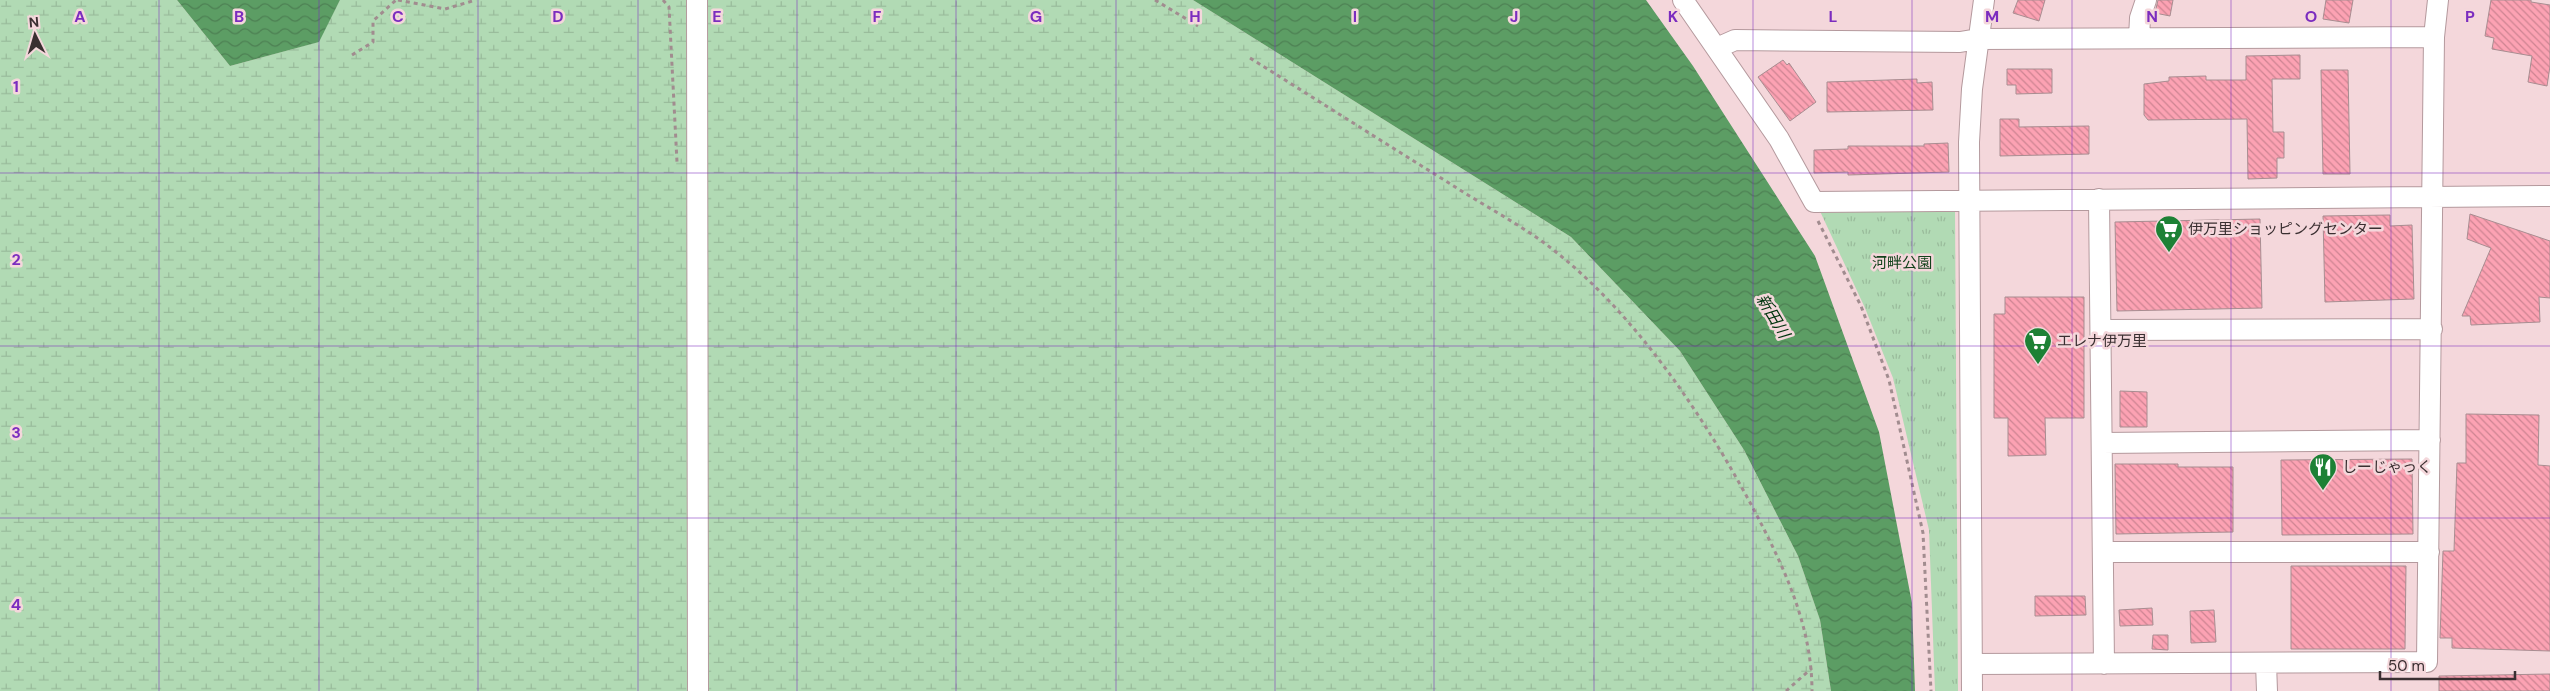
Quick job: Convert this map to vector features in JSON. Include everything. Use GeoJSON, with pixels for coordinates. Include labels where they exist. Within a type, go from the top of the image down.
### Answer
{"type":"FeatureCollection","features":[{"type":"Feature","properties":{"kind":"street"},"geometry":{"type":"LineString","coordinates":[[697,0],[698,691]]}},
{"type":"Feature","properties":{"kind":"street"},"geometry":{"type":"LineString","coordinates":[[1683,0],[1779,139],[1814,202],[2550,196]]}},
{"type":"Feature","properties":{"kind":"street"},"geometry":{"type":"LineString","coordinates":[[1972,691],[1970,142],[1978,39],[1984,0]]}},
{"type":"Feature","properties":{"kind":"street"},"geometry":{"type":"LineString","coordinates":[[2139,38],[2140,18],[2146,0]]}},
{"type":"Feature","properties":{"kind":"street"},"geometry":{"type":"LineString","coordinates":[[1972,664],[2427,662],[2434,197],[2434,37],[2438,0]]}},
{"type":"Feature","properties":{"kind":"street"},"geometry":{"type":"LineString","coordinates":[[1717,48],[1735,40],[1960,42],[1978,39],[2434,37]]}},
{"type":"Feature","properties":{"kind":"street"},"geometry":{"type":"LineString","coordinates":[[2099,199],[2104,664]]}},
{"type":"Feature","properties":{"kind":"street"},"geometry":{"type":"LineString","coordinates":[[2101,330],[2432,329]]}},
{"type":"Feature","properties":{"kind":"street"},"geometry":{"type":"LineString","coordinates":[[2102,443],[2430,440]]}},
{"type":"Feature","properties":{"kind":"street"},"geometry":{"type":"LineString","coordinates":[[2103,552],[2429,552]]}},
{"type":"Feature","properties":{"kind":"street"},"geometry":{"type":"LineString","coordinates":[[2266,663],[2267,691]]}},
{"type":"Feature","properties":{"kind":"path"},"geometry":{"type":"LineString","coordinates":[[352,54],[373,42],[373,21],[397,0],[445,9],[476,0]]}},
{"type":"Feature","properties":{"kind":"path"},"geometry":{"type":"LineString","coordinates":[[663,0],[669,7],[677,169]]}},
{"type":"Feature","properties":{"kind":"path"},"geometry":{"type":"LineString","coordinates":[[1155,0],[1198,26]]}},
{"type":"Feature","properties":{"kind":"path"},"geometry":{"type":"LineString","coordinates":[[1250,58],[1547,245],[1602,295],[1680,386],[1735,474],[1781,562],[1804,628],[1812,668],[1812,691]]}},
{"type":"Feature","properties":{"kind":"path"},"geometry":{"type":"LineString","coordinates":[[1814,202],[1814,214],[1861,306],[1889,380],[1923,533],[1931,691]]}},
{"type":"Feature","properties":{"kind":"path"},"geometry":{"type":"LineString","coordinates":[[1786,691],[1812,668]]}},
{"type":"Feature","properties":{"kind":"green space"},"geometry":{"type":"Polygon","coordinates":[[[0,0],[177,0],[230,66],[318,42],[340,0],[1193,0],[1571,237],[1680,351],[1744,450],[1798,556],[1820,620],[1831,691],[0,691],[0,0]]]}},
{"type":"Feature","properties":{"kind":"green space","name":"河畔公園"},"geometry":{"type":"Polygon","coordinates":[[[1819,209],[1955,209],[1958,691],[1935,691],[1929,530],[1893,378],[1865,308],[1819,209]]]}},
{"type":"Feature","properties":{"kind":"water"},"geometry":{"type":"Polygon","coordinates":[[[177,0],[340,0],[319,42],[230,66],[177,0]]]}},
{"type":"Feature","properties":{"kind":"water","name":"新田川"},"geometry":{"type":"Polygon","coordinates":[[[1193,0],[1646,0],[1693,66],[1815,256],[1879,432],[1912,603],[1915,691],[1831,691],[1820,620],[1798,556],[1744,450],[1680,351],[1571,237],[1193,0]]]}},
{"type":"Feature","properties":{"kind":"building"},"geometry":{"type":"Polygon","coordinates":[[[2018,0],[2045,0],[2039,21],[2013,13],[2018,0]]]}},
{"type":"Feature","properties":{"kind":"building"},"geometry":{"type":"Polygon","coordinates":[[[2158,0],[2173,0],[2170,16],[2155,13],[2158,0]]]}},
{"type":"Feature","properties":{"kind":"building"},"geometry":{"type":"Polygon","coordinates":[[[2326,0],[2353,0],[2349,23],[2323,19],[2326,0]]]}},
{"type":"Feature","properties":{"kind":"building"},"geometry":{"type":"Polygon","coordinates":[[[2491,0],[2531,0],[2531,2],[2550,5],[2550,66],[2547,86],[2528,82],[2532,56],[2492,49],[2494,38],[2485,36],[2491,0]]]}},
{"type":"Feature","properties":{"kind":"building"},"geometry":{"type":"Polygon","coordinates":[[[2300,55],[2300,79],[2272,79],[2273,132],[2284,132],[2284,158],[2277,158],[2277,178],[2248,179],[2247,119],[2148,120],[2144,115],[2144,84],[2169,81],[2169,77],[2206,76],[2206,80],[2246,80],[2246,56],[2300,55]]]}},
{"type":"Feature","properties":{"kind":"building"},"geometry":{"type":"Polygon","coordinates":[[[1783,60],[1787,65],[1789,63],[1816,102],[1790,121],[1758,77],[1783,60]]]}},
{"type":"Feature","properties":{"kind":"building"},"geometry":{"type":"Polygon","coordinates":[[[2007,69],[2052,69],[2052,93],[2016,94],[2016,85],[2007,85],[2007,69]]]}},
{"type":"Feature","properties":{"kind":"building"},"geometry":{"type":"Polygon","coordinates":[[[2321,70],[2348,70],[2350,174],[2323,174],[2321,70]]]}},
{"type":"Feature","properties":{"kind":"building"},"geometry":{"type":"Polygon","coordinates":[[[1917,79],[1917,83],[1932,82],[1933,110],[1827,112],[1827,82],[1917,79]]]}},
{"type":"Feature","properties":{"kind":"building"},"geometry":{"type":"Polygon","coordinates":[[[2000,119],[2019,119],[2019,127],[2089,126],[2089,154],[2000,156],[2000,119]]]}},
{"type":"Feature","properties":{"kind":"building"},"geometry":{"type":"Polygon","coordinates":[[[1948,143],[1949,172],[1848,175],[1848,172],[1814,173],[1814,150],[1848,149],[1848,146],[1924,146],[1924,144],[1948,143]]]}},
{"type":"Feature","properties":{"kind":"building"},"geometry":{"type":"Polygon","coordinates":[[[2470,214],[2550,241],[2550,298],[2539,297],[2540,322],[2471,325],[2470,316],[2462,316],[2491,248],[2467,239],[2470,214]]]}},
{"type":"Feature","properties":{"kind":"building"},"geometry":{"type":"Polygon","coordinates":[[[2390,215],[2390,226],[2412,225],[2414,299],[2325,302],[2323,216],[2390,215]]]}},
{"type":"Feature","properties":{"kind":"building"},"geometry":{"type":"Polygon","coordinates":[[[2260,219],[2262,308],[2117,311],[2115,222],[2260,219]]]}},
{"type":"Feature","properties":{"kind":"building"},"geometry":{"type":"Polygon","coordinates":[[[2005,297],[2084,297],[2084,418],[2045,418],[2046,455],[2008,456],[2008,418],[1994,418],[1994,314],[2005,314],[2005,297]]]}},
{"type":"Feature","properties":{"kind":"building"},"geometry":{"type":"Polygon","coordinates":[[[2120,391],[2147,392],[2147,427],[2120,427],[2120,391]]]}},
{"type":"Feature","properties":{"kind":"building"},"geometry":{"type":"Polygon","coordinates":[[[2466,414],[2539,415],[2538,465],[2550,466],[2550,651],[2452,648],[2452,638],[2440,638],[2443,551],[2454,551],[2457,463],[2466,463],[2466,414]]]}},
{"type":"Feature","properties":{"kind":"building"},"geometry":{"type":"Polygon","coordinates":[[[2412,459],[2413,534],[2282,535],[2281,460],[2412,459]]]}},
{"type":"Feature","properties":{"kind":"building"},"geometry":{"type":"Polygon","coordinates":[[[2115,464],[2178,464],[2178,467],[2233,467],[2233,532],[2116,534],[2115,464]]]}},
{"type":"Feature","properties":{"kind":"building"},"geometry":{"type":"Polygon","coordinates":[[[2291,566],[2406,566],[2405,649],[2291,649],[2291,566]]]}},
{"type":"Feature","properties":{"kind":"building"},"geometry":{"type":"Polygon","coordinates":[[[2035,596],[2085,596],[2086,615],[2035,616],[2035,596]]]}},
{"type":"Feature","properties":{"kind":"building"},"geometry":{"type":"Polygon","coordinates":[[[2152,608],[2153,625],[2120,626],[2119,610],[2152,608]]]}},
{"type":"Feature","properties":{"kind":"building"},"geometry":{"type":"Polygon","coordinates":[[[2214,610],[2216,642],[2191,643],[2190,611],[2214,610]]]}},
{"type":"Feature","properties":{"kind":"building"},"geometry":{"type":"Polygon","coordinates":[[[2153,635],[2168,635],[2168,650],[2152,649],[2153,635]]]}},
{"type":"Feature","properties":{"kind":"building"},"geometry":{"type":"Polygon","coordinates":[[[2550,674],[2550,691],[2439,691],[2439,676],[2550,674]]]}},
{"type":"Feature","properties":{"kind":"place","name":"伊万里ショッピングセンター"},"geometry":{"type":"Point","coordinates":[2169,253]}},
{"type":"Feature","properties":{"kind":"place","name":"エレナ伊万里"},"geometry":{"type":"Point","coordinates":[2038,365]}},
{"type":"Feature","properties":{"kind":"place","name":"しーじゃっく"},"geometry":{"type":"Point","coordinates":[2323,491]}}]}
